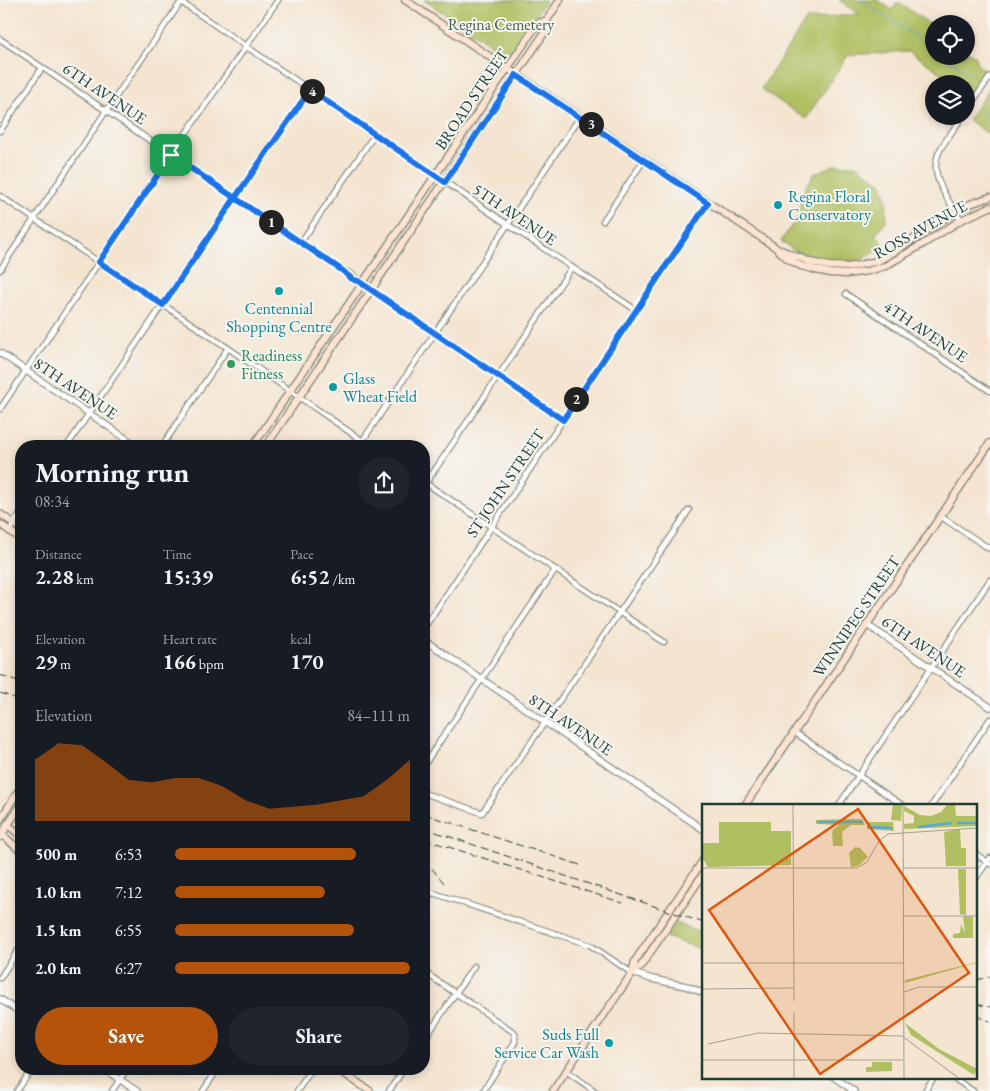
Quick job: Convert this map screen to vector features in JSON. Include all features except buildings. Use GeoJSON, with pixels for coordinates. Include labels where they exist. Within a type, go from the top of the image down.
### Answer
{"type":"FeatureCollection","features":[{"type":"Feature","properties":{"kind":"main road"},"geometry":{"type":"LineString","coordinates":[[406,0],[775,247]]}},
{"type":"Feature","properties":{"kind":"main road","name":"BROAD STREET"},"geometry":{"type":"LineString","coordinates":[[270,440],[547,29],[547,20],[560,0]]}},
{"type":"Feature","properties":{"kind":"main road","name":"BROAD STREET"},"geometry":{"type":"LineString","coordinates":[[257,440],[361,283],[436,176],[538,23],[547,20]]}},
{"type":"Feature","properties":{"kind":"main road","name":"ROSS AVENUE"},"geometry":{"type":"LineString","coordinates":[[775,247],[810,262],[829,266],[849,267],[863,265],[878,261],[894,252],[956,211],[990,197]]}},
{"type":"Feature","properties":{"kind":"main road","name":"ROSS AVENUE"},"geometry":{"type":"LineString","coordinates":[[775,247],[788,259],[801,266],[816,270],[847,274],[868,271],[885,266],[962,220],[990,207]]}},
{"type":"Feature","properties":{"kind":"main road","name":"WINNIPEG STREET"},"geometry":{"type":"LineString","coordinates":[[747,804],[990,443]]}},
{"type":"Feature","properties":{"kind":"main road"},"geometry":{"type":"LineString","coordinates":[[0,514],[14,524]]}},
{"type":"Feature","properties":{"kind":"main road"},"geometry":{"type":"LineString","coordinates":[[0,524],[15,535]]}},
{"type":"Feature","properties":{"kind":"main road"},"geometry":{"type":"LineString","coordinates":[[15,796],[0,819],[15,831]]}},
{"type":"Feature","properties":{"kind":"main road"},"geometry":{"type":"LineString","coordinates":[[15,814],[1,835],[15,846]]}},
{"type":"Feature","properties":{"kind":"main road"},"geometry":{"type":"LineString","coordinates":[[553,1091],[632,972],[635,961],[702,862]]}},
{"type":"Feature","properties":{"kind":"main road"},"geometry":{"type":"LineString","coordinates":[[632,972],[641,966],[702,876]]}},
{"type":"Feature","properties":{"kind":"main road"},"geometry":{"type":"LineString","coordinates":[[346,1075],[370,1091]]}},
{"type":"Feature","properties":{"kind":"street"},"geometry":{"type":"LineString","coordinates":[[0,409],[278,0]]}},
{"type":"Feature","properties":{"kind":"street","name":"5TH AVENUE"},"geometry":{"type":"LineString","coordinates":[[106,111],[181,2],[636,310]]}},
{"type":"Feature","properties":{"kind":"street","name":"6TH AVENUE"},"geometry":{"type":"LineString","coordinates":[[0,39],[343,271],[357,277],[361,283],[371,290],[563,420]]}},
{"type":"Feature","properties":{"kind":"street"},"geometry":{"type":"LineString","coordinates":[[0,131],[42,68]]}},
{"type":"Feature","properties":{"kind":"street"},"geometry":{"type":"LineString","coordinates":[[975,99],[990,77]]}},
{"type":"Feature","properties":{"kind":"street"},"geometry":{"type":"LineString","coordinates":[[71,440],[310,90]]}},
{"type":"Feature","properties":{"kind":"street"},"geometry":{"type":"LineString","coordinates":[[0,270],[106,111]]}},
{"type":"Feature","properties":{"kind":"street"},"geometry":{"type":"LineString","coordinates":[[363,440],[580,117]]}},
{"type":"Feature","properties":{"kind":"street"},"geometry":{"type":"LineString","coordinates":[[957,125],[938,154],[936,164],[943,192],[962,220]]}},
{"type":"Feature","properties":{"kind":"street"},"geometry":{"type":"LineString","coordinates":[[301,242],[375,134]]}},
{"type":"Feature","properties":{"kind":"street"},"geometry":{"type":"LineString","coordinates":[[603,221],[644,160]]}},
{"type":"Feature","properties":{"kind":"street"},"geometry":{"type":"LineString","coordinates":[[0,196],[228,348],[361,440]]}},
{"type":"Feature","properties":{"kind":"street","name":"ST JOHN STREET"},"geometry":{"type":"LineString","coordinates":[[430,619],[708,203]]}},
{"type":"Feature","properties":{"kind":"street"},"geometry":{"type":"LineString","coordinates":[[430,474],[572,267]]}},
{"type":"Feature","properties":{"kind":"street","name":"4TH AVENUE"},"geometry":{"type":"LineString","coordinates":[[846,294],[990,392]]}},
{"type":"Feature","properties":{"kind":"street"},"geometry":{"type":"LineString","coordinates":[[166,440],[228,348]]}},
{"type":"Feature","properties":{"kind":"street","name":"8TH AVENUE"},"geometry":{"type":"LineString","coordinates":[[0,353],[128,440]]}},
{"type":"Feature","properties":{"kind":"street"},"geometry":{"type":"LineString","coordinates":[[430,487],[664,642]]}},
{"type":"Feature","properties":{"kind":"street"},"geometry":{"type":"LineString","coordinates":[[430,795],[482,813],[689,510]]}},
{"type":"Feature","properties":{"kind":"street"},"geometry":{"type":"LineString","coordinates":[[940,516],[990,549]]}},
{"type":"Feature","properties":{"kind":"street"},"geometry":{"type":"LineString","coordinates":[[9,531],[14,524]]}},
{"type":"Feature","properties":{"kind":"street"},"geometry":{"type":"LineString","coordinates":[[430,756],[555,570]]}},
{"type":"Feature","properties":{"kind":"street"},"geometry":{"type":"LineString","coordinates":[[839,804],[990,580]]}},
{"type":"Feature","properties":{"kind":"street","name":"6TH AVENUE"},"geometry":{"type":"LineString","coordinates":[[867,625],[990,707]]}},
{"type":"Feature","properties":{"kind":"street","name":"8TH AVENUE"},"geometry":{"type":"LineString","coordinates":[[430,644],[702,829]]}},
{"type":"Feature","properties":{"kind":"street"},"geometry":{"type":"LineString","coordinates":[[933,804],[990,719]]}},
{"type":"Feature","properties":{"kind":"street"},"geometry":{"type":"LineString","coordinates":[[794,732],[901,804]]}},
{"type":"Feature","properties":{"kind":"street"},"geometry":{"type":"LineString","coordinates":[[978,875],[989,861]]}},
{"type":"Feature","properties":{"kind":"street"},"geometry":{"type":"LineString","coordinates":[[431,893],[590,945],[632,972],[652,979],[686,986],[702,992]]}},
{"type":"Feature","properties":{"kind":"street"},"geometry":{"type":"LineString","coordinates":[[0,978],[15,955]]}},
{"type":"Feature","properties":{"kind":"street"},"geometry":{"type":"LineString","coordinates":[[430,1031],[474,966]]}},
{"type":"Feature","properties":{"kind":"street"},"geometry":{"type":"LineString","coordinates":[[430,976],[515,1033],[516,1042],[483,1091]]}},
{"type":"Feature","properties":{"kind":"street"},"geometry":{"type":"LineString","coordinates":[[0,999],[15,1009]]}},
{"type":"Feature","properties":{"kind":"street"},"geometry":{"type":"LineString","coordinates":[[566,1071],[595,1091]]}},
{"type":"Feature","properties":{"kind":"street"},"geometry":{"type":"LineString","coordinates":[[17,1091],[28,1075]]}},
{"type":"Feature","properties":{"kind":"street"},"geometry":{"type":"LineString","coordinates":[[113,1075],[137,1091]]}},
{"type":"Feature","properties":{"kind":"street"},"geometry":{"type":"LineString","coordinates":[[112,1091],[123,1075]]}},
{"type":"Feature","properties":{"kind":"street"},"geometry":{"type":"LineString","coordinates":[[203,1091],[214,1075]]}},
{"type":"Feature","properties":{"kind":"street"},"geometry":{"type":"LineString","coordinates":[[297,1091],[308,1075]]}},
{"type":"Feature","properties":{"kind":"street"},"geometry":{"type":"LineString","coordinates":[[389,1091],[400,1075]]}},
{"type":"Feature","properties":{"kind":"street"},"geometry":{"type":"LineString","coordinates":[[838,1078],[854,1091]]}},
{"type":"Feature","properties":{"kind":"street"},"geometry":{"type":"LineString","coordinates":[[925,1091],[933,1078]]}},
{"type":"Feature","properties":{"kind":"street"},"geometry":{"type":"LineString","coordinates":[[954,1078],[973,1091]]}},
{"type":"Feature","properties":{"kind":"green space","name":"Regina Cemetery"},"geometry":{"type":"Polygon","coordinates":[[[424,0],[546,0],[512,50],[503,53],[424,0]]]}},
{"type":"Feature","properties":{"kind":"green space"},"geometry":{"type":"Polygon","coordinates":[[[839,0],[878,0],[892,10],[898,2],[925,21],[925,62],[909,51],[848,55],[806,119],[761,89],[806,20],[859,14],[839,0]]]}},
{"type":"Feature","properties":{"kind":"green space"},"geometry":{"type":"Polygon","coordinates":[[[975,56],[977,64],[986,71],[975,88],[975,75],[944,75],[929,65],[975,65],[975,56]]]}},
{"type":"Feature","properties":{"kind":"green space"},"geometry":{"type":"Polygon","coordinates":[[[990,88],[990,135],[975,125],[975,110],[990,88]]]}},
{"type":"Feature","properties":{"kind":"green space"},"geometry":{"type":"Polygon","coordinates":[[[834,165],[856,165],[882,183],[887,201],[886,221],[876,234],[885,248],[860,260],[838,262],[814,258],[795,251],[781,241],[799,215],[801,195],[814,174],[834,165]]]}},
{"type":"Feature","properties":{"kind":"green space"},"geometry":{"type":"Polygon","coordinates":[[[676,923],[702,932],[702,949],[666,937],[676,923]]]}},
{"type":"Feature","properties":{"kind":"waterway"},"geometry":{"type":"LineString","coordinates":[[860,0],[925,43]]}},
{"type":"Feature","properties":{"kind":"waterway"},"geometry":{"type":"LineString","coordinates":[[958,65],[971,74]]}},
{"type":"Feature","properties":{"kind":"waterway"},"geometry":{"type":"LineString","coordinates":[[979,111],[990,119]]}},
{"type":"Feature","properties":{"kind":"railway"},"geometry":{"type":"LineString","coordinates":[[0,675],[15,680]]}},
{"type":"Feature","properties":{"kind":"railway"},"geometry":{"type":"LineString","coordinates":[[0,693],[15,698]]}},
{"type":"Feature","properties":{"kind":"railway"},"geometry":{"type":"LineString","coordinates":[[430,816],[580,865]]}},
{"type":"Feature","properties":{"kind":"railway"},"geometry":{"type":"LineString","coordinates":[[430,830],[702,922]]}},
{"type":"Feature","properties":{"kind":"railway"},"geometry":{"type":"LineString","coordinates":[[430,841],[623,903]]}},
{"type":"Feature","properties":{"kind":"railway"},"geometry":{"type":"LineString","coordinates":[[430,866],[444,883]]}},
{"type":"Feature","properties":{"kind":"railway"},"geometry":{"type":"LineString","coordinates":[[978,980],[990,977]]}},
{"type":"Feature","properties":{"kind":"railway"},"geometry":{"type":"LineString","coordinates":[[978,1004],[990,1007]]}},
{"type":"Feature","properties":{"kind":"railway"},"geometry":{"type":"LineString","coordinates":[[978,1017],[990,1021]]}},
{"type":"Feature","properties":{"kind":"place","name":"Regina Floral Conservatory"},"geometry":{"type":"Point","coordinates":[778,205]}},
{"type":"Feature","properties":{"kind":"place","name":"Centennial Shopping Centre"},"geometry":{"type":"Point","coordinates":[279,291]}},
{"type":"Feature","properties":{"kind":"place","name":"Readiness Fitness"},"geometry":{"type":"Point","coordinates":[231,364]}},
{"type":"Feature","properties":{"kind":"place","name":"Glass Wheat Field"},"geometry":{"type":"Point","coordinates":[333,387]}},
{"type":"Feature","properties":{"kind":"place","name":"Suds Full Service Car Wash"},"geometry":{"type":"Point","coordinates":[609,1043]}},
{"type":"Feature","properties":{"kind":"route"},"geometry":{"type":"LineString","coordinates":[[171,155],[99,262],[163,305],[235,198],[343,271],[354,281],[358,281],[563,420],[708,203],[516,75],[445,182],[310,90],[235,198],[171,155]]}}]}
